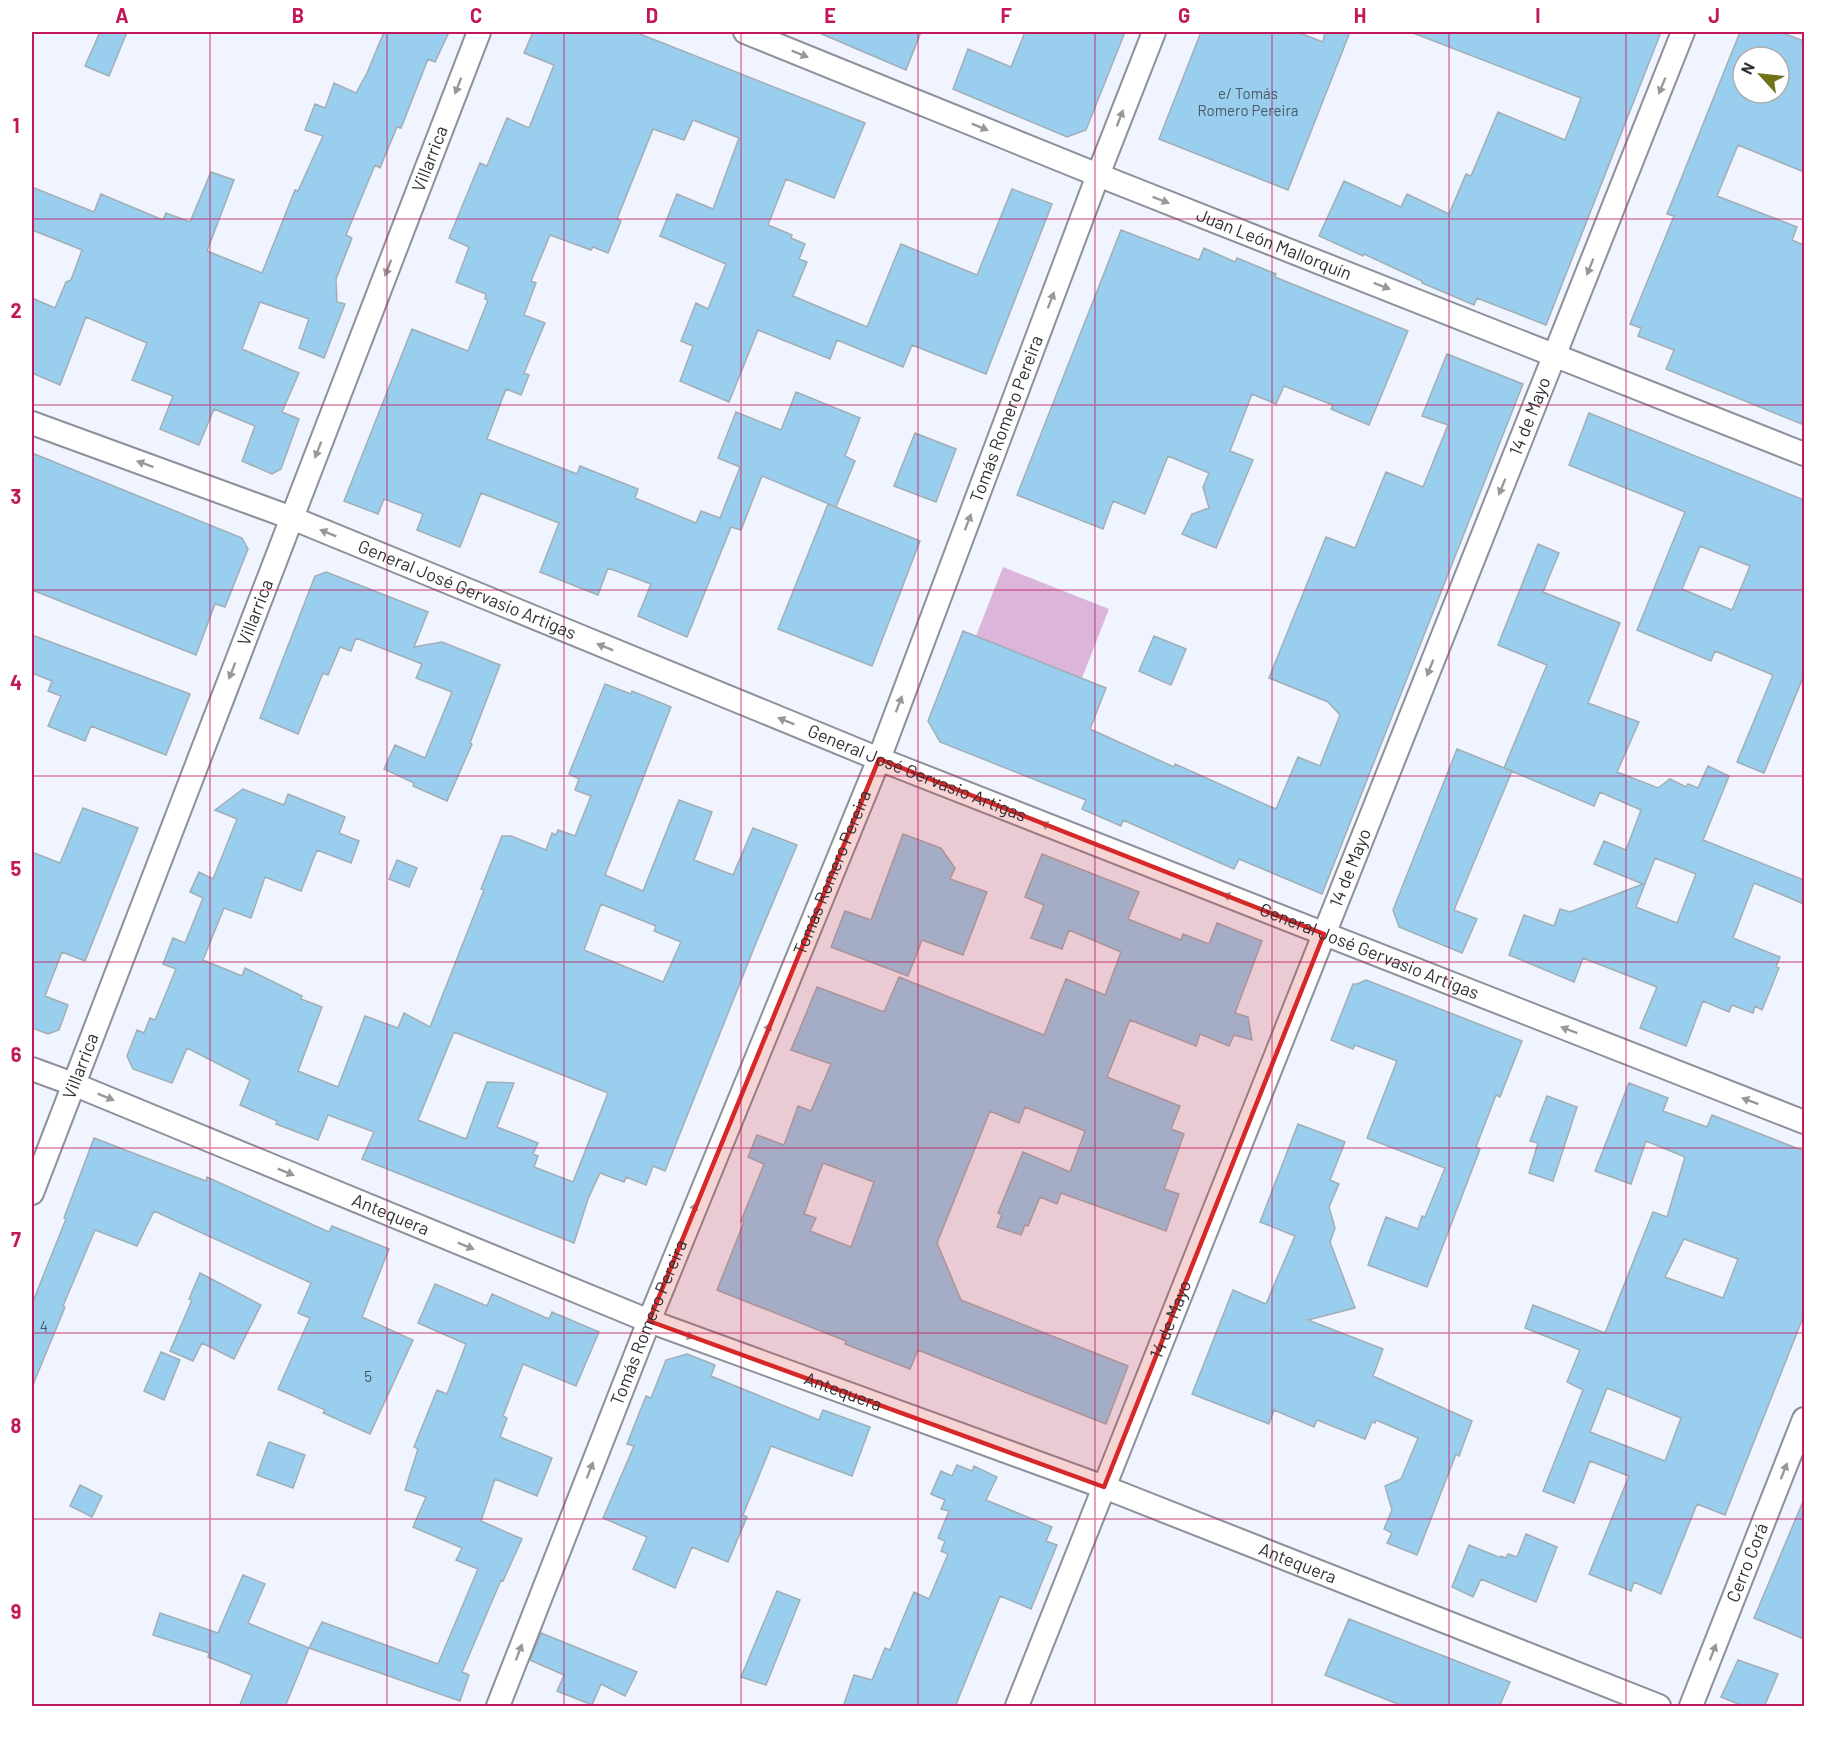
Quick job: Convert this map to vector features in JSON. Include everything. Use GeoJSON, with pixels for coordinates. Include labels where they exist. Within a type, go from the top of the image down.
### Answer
{"type":"FeatureCollection","features":[{"type":"Feature","properties":{"kind":"street","name":"Villarrica"},"geometry":{"type":"LineString","coordinates":[[32,1193],[479,32]]}},
{"type":"Feature","properties":{"kind":"street","name":"Juan León Mallorquín"},"geometry":{"type":"LineString","coordinates":[[746,32],[1098,175],[1804,454]]}},
{"type":"Feature","properties":{"kind":"street","name":"Tomás Romero Pereira"},"geometry":{"type":"LineString","coordinates":[[498,1707],[649,1321],[879,759],[1154,32]]}},
{"type":"Feature","properties":{"kind":"street","name":"14 de Mayo"},"geometry":{"type":"LineString","coordinates":[[1017,1707],[1683,32]]}},
{"type":"Feature","properties":{"kind":"street","name":"General José Gervasio Artigas"},"geometry":{"type":"LineString","coordinates":[[32,423],[292,518],[879,759],[1804,1122]]}},
{"type":"Feature","properties":{"kind":"street","name":"Antequera"},"geometry":{"type":"LineString","coordinates":[[32,1069],[649,1321],[1104,1487],[1659,1707]]}},
{"type":"Feature","properties":{"kind":"street","name":"Cerro Corá"},"geometry":{"type":"LineString","coordinates":[[1691,1707],[1804,1419]]}},
{"type":"Feature","properties":{"kind":"highlighted area"},"geometry":{"type":"Polygon","coordinates":[[[879,759],[1324,934],[1104,1487],[649,1321],[879,759]]]}},
{"type":"Feature","properties":{"kind":"shaded area"},"geometry":{"type":"Polygon","coordinates":[[[1003,567],[1109,609],[1082,678],[976,636],[1003,567]]]}},
{"type":"Feature","properties":{"kind":"building"},"geometry":{"type":"Polygon","coordinates":[[[100,32],[127,32],[109,76],[85,66],[100,32]]]}},
{"type":"Feature","properties":{"kind":"building"},"geometry":{"type":"Polygon","coordinates":[[[384,32],[449,32],[435,62],[428,59],[401,128],[397,127],[380,168],[375,165],[346,235],[352,238],[336,279],[337,302],[345,304],[324,358],[299,348],[309,319],[260,302],[242,349],[299,373],[282,412],[299,419],[281,469],[272,474],[242,461],[255,426],[214,409],[199,445],[160,429],[173,396],[132,380],[147,343],[86,317],[60,385],[32,373],[32,298],[55,308],[66,282],[71,280],[82,250],[32,230],[32,187],[94,212],[101,194],[163,220],[166,213],[190,222],[211,172],[234,180],[207,251],[262,273],[295,190],[298,191],[323,136],[305,130],[315,104],[325,108],[334,83],[356,93],[384,32]]]}},
{"type":"Feature","properties":{"kind":"building"},"geometry":{"type":"Polygon","coordinates":[[[533,32],[635,32],[865,123],[834,198],[786,179],[768,225],[792,235],[791,238],[805,244],[799,259],[807,262],[793,296],[867,327],[901,244],[977,275],[1012,189],[1052,204],[986,374],[912,345],[903,367],[837,340],[830,359],[758,330],[729,402],[680,381],[693,346],[681,341],[696,303],[708,309],[726,264],[660,236],[677,194],[713,209],[739,138],[693,120],[684,140],[653,129],[617,219],[621,221],[608,253],[593,247],[591,250],[550,235],[531,281],[536,283],[524,315],[545,323],[524,373],[529,375],[521,395],[506,389],[487,439],[577,474],[580,466],[638,489],[635,498],[696,523],[701,511],[720,518],[740,467],[718,458],[736,412],[781,430],[796,392],[860,418],[845,456],[855,461],[836,507],[762,476],[741,530],[731,527],[687,637],[638,616],[651,584],[608,568],[598,595],[540,572],[559,523],[481,493],[460,547],[417,530],[423,514],[384,499],[378,514],[344,501],[412,329],[468,351],[488,300],[485,299],[486,294],[456,282],[469,247],[449,238],[480,163],[487,166],[507,118],[529,128],[554,65],[524,53],[533,32]]]}},
{"type":"Feature","properties":{"kind":"building"},"geometry":{"type":"Polygon","coordinates":[[[817,32],[921,32],[906,70],[817,32]]]}},
{"type":"Feature","properties":{"kind":"building"},"geometry":{"type":"Polygon","coordinates":[[[1025,32],[1125,32],[1086,130],[1067,137],[953,89],[968,49],[1011,67],[1025,32]]]}},
{"type":"Feature","properties":{"kind":"building"},"geometry":{"type":"Polygon","coordinates":[[[1201,32],[1297,32],[1323,42],[1325,32],[1350,32],[1288,190],[1159,139],[1201,32]]]}},
{"type":"Feature","properties":{"kind":"building"},"geometry":{"type":"Polygon","coordinates":[[[1414,32],[1661,32],[1546,325],[1477,298],[1474,305],[1422,283],[1364,254],[1363,256],[1319,236],[1344,181],[1401,207],[1407,194],[1449,214],[1466,174],[1471,176],[1498,112],[1565,140],[1581,98],[1414,32]]]}},
{"type":"Feature","properties":{"kind":"building"},"geometry":{"type":"Polygon","coordinates":[[[1740,32],[1780,32],[1804,41],[1804,172],[1738,145],[1717,196],[1797,227],[1792,240],[1804,245],[1804,425],[1666,369],[1674,350],[1638,336],[1641,328],[1630,324],[1674,216],[1667,214],[1731,54],[1731,105],[1791,105],[1791,45],[1735,45],[1740,32]]]}},
{"type":"Feature","properties":{"kind":"building"},"geometry":{"type":"Polygon","coordinates":[[[1121,230],[1199,260],[1204,248],[1235,262],[1237,258],[1276,274],[1275,277],[1408,331],[1369,425],[1331,409],[1333,405],[1284,386],[1276,404],[1252,394],[1230,451],[1253,460],[1216,548],[1182,534],[1192,514],[1209,508],[1203,487],[1209,473],[1168,456],[1145,514],[1113,501],[1103,529],[1017,495],[1121,230]]]}},
{"type":"Feature","properties":{"kind":"building"},"geometry":{"type":"Polygon","coordinates":[[[1447,354],[1523,384],[1322,894],[1239,859],[1234,869],[1123,820],[1121,826],[1082,809],[1086,800],[940,742],[928,721],[963,631],[1106,688],[1090,729],[1276,809],[1298,757],[1320,766],[1340,715],[1328,702],[1269,678],[1326,537],[1355,548],[1386,472],[1423,487],[1448,425],[1422,416],[1447,354]]]}},
{"type":"Feature","properties":{"kind":"building"},"geometry":{"type":"Polygon","coordinates":[[[1589,413],[1804,500],[1804,675],[1764,773],[1737,762],[1773,675],[1715,651],[1711,661],[1637,630],[1685,512],[1569,465],[1589,413]],[[1700,546],[1682,589],[1732,610],[1750,566],[1700,546]]]}},
{"type":"Feature","properties":{"kind":"building"},"geometry":{"type":"Polygon","coordinates":[[[915,433],[956,449],[936,502],[894,486],[915,433]]]}},
{"type":"Feature","properties":{"kind":"building"},"geometry":{"type":"Polygon","coordinates":[[[32,453],[242,538],[248,549],[225,607],[215,604],[196,655],[32,590],[32,453]]]}},
{"type":"Feature","properties":{"kind":"building"},"geometry":{"type":"Polygon","coordinates":[[[828,504],[920,541],[872,666],[778,629],[828,504]]]}},
{"type":"Feature","properties":{"kind":"building"},"geometry":{"type":"Polygon","coordinates":[[[1538,544],[1559,553],[1543,592],[1620,623],[1588,703],[1639,722],[1617,772],[1658,788],[1670,779],[1686,787],[1688,784],[1698,788],[1708,766],[1729,776],[1703,840],[1804,880],[1804,904],[1754,883],[1733,938],[1780,957],[1776,967],[1779,968],[1762,1010],[1755,1006],[1753,1013],[1732,1005],[1729,1012],[1703,1001],[1686,1046],[1640,1028],[1657,987],[1583,958],[1574,982],[1509,955],[1524,915],[1554,926],[1560,909],[1570,912],[1643,884],[1594,864],[1604,841],[1626,850],[1641,810],[1600,792],[1594,806],[1504,768],[1547,665],[1498,645],[1538,544]],[[1655,858],[1636,907],[1677,923],[1696,874],[1655,858]]]}},
{"type":"Feature","properties":{"kind":"building"},"geometry":{"type":"Polygon","coordinates":[[[326,572],[428,612],[414,647],[442,642],[500,665],[470,743],[472,744],[447,801],[413,786],[414,783],[384,769],[395,745],[425,758],[452,692],[416,678],[422,664],[356,638],[351,651],[340,647],[328,675],[323,673],[298,734],[260,718],[315,576],[326,572]]]}},
{"type":"Feature","properties":{"kind":"building"},"geometry":{"type":"Polygon","coordinates":[[[32,635],[190,694],[166,755],[91,726],[85,741],[48,726],[61,696],[48,691],[52,681],[32,673],[32,635]]]}},
{"type":"Feature","properties":{"kind":"building"},"geometry":{"type":"Polygon","coordinates":[[[1154,636],[1186,649],[1171,685],[1139,671],[1154,636]]]}},
{"type":"Feature","properties":{"kind":"building"},"geometry":{"type":"Polygon","coordinates":[[[605,684],[631,694],[632,691],[671,707],[605,875],[643,891],[679,800],[712,812],[694,860],[733,875],[753,828],[797,845],[665,1171],[653,1166],[646,1185],[626,1177],[624,1182],[600,1173],[588,1199],[574,1243],[362,1159],[374,1132],[328,1115],[318,1140],[276,1124],[277,1121],[240,1105],[250,1080],[187,1048],[172,1083],[133,1069],[127,1056],[137,1030],[144,1033],[150,1018],[155,1020],[176,969],[163,964],[173,938],[185,943],[203,898],[190,892],[199,872],[213,879],[237,819],[215,810],[243,789],[284,805],[288,794],[345,817],[339,833],[359,841],[351,863],[317,850],[301,891],[265,877],[251,918],[224,908],[203,960],[242,976],[245,968],[302,996],[301,999],[322,1007],[298,1071],[338,1087],[365,1016],[398,1028],[404,1013],[430,1027],[484,890],[481,889],[502,836],[511,836],[546,850],[552,833],[556,835],[558,830],[575,836],[591,796],[575,790],[579,779],[569,774],[605,684]],[[601,904],[584,950],[663,982],[681,942],[654,931],[656,926],[601,904]],[[454,1032],[418,1120],[466,1139],[487,1082],[514,1083],[497,1127],[538,1143],[533,1154],[538,1156],[534,1167],[573,1182],[608,1093],[454,1032]]]}},
{"type":"Feature","properties":{"kind":"building"},"geometry":{"type":"Polygon","coordinates":[[[1457,749],[1512,771],[1454,910],[1477,919],[1462,953],[1399,927],[1393,910],[1457,749]]]}},
{"type":"Feature","properties":{"kind":"building"},"geometry":{"type":"Polygon","coordinates":[[[83,808],[138,828],[85,961],[62,952],[45,996],[68,1005],[59,1030],[48,1034],[32,1028],[32,852],[60,863],[83,808]]]}},
{"type":"Feature","properties":{"kind":"building"},"geometry":{"type":"Polygon","coordinates":[[[903,834],[941,848],[955,868],[950,879],[987,892],[963,955],[922,940],[908,976],[831,947],[845,911],[871,920],[903,834]]]}},
{"type":"Feature","properties":{"kind":"building"},"geometry":{"type":"Polygon","coordinates":[[[1042,854],[1139,892],[1128,919],[1181,940],[1183,934],[1209,944],[1217,923],[1262,941],[1235,1013],[1248,1017],[1252,1040],[1234,1035],[1229,1046],[1200,1034],[1196,1046],[1130,1020],[1107,1077],[1180,1106],[1171,1129],[1184,1134],[1164,1189],[1179,1194],[1166,1231],[1061,1193],[1057,1204],[1040,1197],[1028,1226],[1025,1225],[1021,1235],[997,1227],[1002,1215],[998,1213],[1023,1152],[1070,1172],[1085,1131],[1025,1107],[1019,1123],[990,1111],[937,1243],[961,1300],[1128,1366],[1106,1424],[918,1350],[910,1369],[717,1290],[764,1164],[748,1157],[757,1135],[784,1145],[798,1106],[811,1111],[831,1064],[791,1050],[817,987],[884,1012],[899,977],[1044,1035],[1066,979],[1105,995],[1121,952],[1069,930],[1062,949],[1031,938],[1044,905],[1025,897],[1042,854]],[[823,1163],[804,1214],[816,1218],[810,1231],[851,1247],[874,1182],[823,1163]]]}},
{"type":"Feature","properties":{"kind":"building"},"geometry":{"type":"Polygon","coordinates":[[[397,860],[417,868],[409,887],[389,879],[397,860]]]}},
{"type":"Feature","properties":{"kind":"building"},"geometry":{"type":"Polygon","coordinates":[[[1366,980],[1522,1041],[1500,1097],[1496,1095],[1476,1147],[1480,1149],[1427,1287],[1368,1265],[1386,1217],[1418,1229],[1445,1168],[1367,1138],[1397,1061],[1355,1045],[1353,1049],[1331,1040],[1353,984],[1366,980]]]}},
{"type":"Feature","properties":{"kind":"building"},"geometry":{"type":"Polygon","coordinates":[[[1629,1083],[1668,1098],[1663,1111],[1707,1127],[1712,1115],[1804,1151],[1804,1315],[1725,1515],[1697,1504],[1661,1594],[1634,1582],[1631,1591],[1589,1574],[1629,1476],[1590,1461],[1574,1503],[1543,1491],[1583,1390],[1567,1382],[1580,1350],[1525,1328],[1533,1305],[1605,1333],[1653,1212],[1667,1217],[1685,1157],[1646,1141],[1631,1184],[1595,1171],[1629,1083]],[[1684,1239],[1665,1277],[1723,1298],[1738,1259],[1684,1239]],[[1607,1388],[1590,1432],[1665,1461],[1681,1418],[1607,1388]]]}},
{"type":"Feature","properties":{"kind":"building"},"geometry":{"type":"Polygon","coordinates":[[[1547,1096],[1577,1107],[1553,1181],[1529,1173],[1538,1143],[1530,1141],[1547,1096]]]}},
{"type":"Feature","properties":{"kind":"building"},"geometry":{"type":"Polygon","coordinates":[[[1298,1124],[1345,1142],[1330,1180],[1339,1184],[1329,1207],[1335,1228],[1330,1242],[1355,1308],[1308,1320],[1383,1349],[1373,1376],[1472,1421],[1459,1456],[1456,1454],[1417,1555],[1387,1543],[1392,1533],[1384,1529],[1392,1510],[1385,1486],[1401,1479],[1418,1438],[1376,1420],[1375,1423],[1372,1422],[1365,1439],[1317,1420],[1314,1427],[1274,1410],[1269,1424],[1192,1394],[1233,1290],[1266,1304],[1295,1236],[1260,1222],[1298,1124]]]}},
{"type":"Feature","properties":{"kind":"building"},"geometry":{"type":"Polygon","coordinates":[[[94,1138],[206,1181],[207,1177],[329,1232],[332,1226],[389,1249],[362,1317],[413,1340],[370,1434],[278,1389],[310,1318],[298,1313],[311,1283],[154,1211],[137,1246],[95,1230],[32,1387],[32,1304],[66,1219],[64,1218],[94,1138]]]}},
{"type":"Feature","properties":{"kind":"building"},"geometry":{"type":"Polygon","coordinates":[[[200,1273],[261,1305],[234,1359],[202,1343],[193,1361],[170,1351],[192,1300],[189,1299],[200,1273]]]}},
{"type":"Feature","properties":{"kind":"building"},"geometry":{"type":"Polygon","coordinates":[[[435,1284],[487,1306],[492,1294],[549,1319],[552,1312],[599,1332],[576,1386],[523,1364],[503,1416],[507,1418],[500,1437],[552,1458],[537,1496],[495,1479],[481,1521],[522,1539],[503,1581],[501,1580],[462,1672],[469,1675],[460,1701],[309,1648],[322,1622],[438,1664],[478,1569],[456,1560],[462,1548],[413,1527],[426,1497],[405,1490],[418,1449],[414,1447],[437,1390],[447,1394],[466,1344],[418,1323],[435,1284]]]}},
{"type":"Feature","properties":{"kind":"building"},"geometry":{"type":"Polygon","coordinates":[[[161,1352],[180,1360],[164,1400],[144,1391],[161,1352]]]}},
{"type":"Feature","properties":{"kind":"building"},"geometry":{"type":"Polygon","coordinates":[[[687,1354],[715,1365],[711,1376],[819,1420],[823,1410],[870,1427],[852,1476],[771,1446],[743,1515],[747,1517],[728,1562],[692,1547],[675,1588],[633,1569],[647,1537],[603,1518],[634,1446],[627,1444],[646,1396],[651,1398],[666,1360],[687,1354]]]}},
{"type":"Feature","properties":{"kind":"building"},"geometry":{"type":"Polygon","coordinates":[[[269,1442],[305,1455],[293,1488],[257,1475],[269,1442]]]}},
{"type":"Feature","properties":{"kind":"building"},"geometry":{"type":"Polygon","coordinates":[[[957,1465],[972,1471],[974,1466],[997,1477],[986,1500],[1052,1527],[1046,1541],[1057,1545],[1031,1609],[1000,1596],[955,1707],[843,1707],[854,1675],[872,1680],[885,1648],[890,1650],[914,1592],[929,1599],[948,1554],[941,1551],[945,1541],[938,1538],[949,1511],[941,1509],[945,1500],[931,1494],[941,1471],[952,1476],[957,1465]]]}},
{"type":"Feature","properties":{"kind":"building"},"geometry":{"type":"Polygon","coordinates":[[[80,1485],[102,1496],[92,1517],[70,1506],[80,1485]]]}},
{"type":"Feature","properties":{"kind":"building"},"geometry":{"type":"Polygon","coordinates":[[[1804,1499],[1804,1639],[1754,1618],[1804,1499]]]}},
{"type":"Feature","properties":{"kind":"building"},"geometry":{"type":"Polygon","coordinates":[[[1526,1534],[1557,1547],[1536,1602],[1481,1579],[1473,1597],[1452,1587],[1469,1545],[1501,1558],[1501,1556],[1506,1558],[1508,1554],[1517,1557],[1526,1534]]]}},
{"type":"Feature","properties":{"kind":"building"},"geometry":{"type":"Polygon","coordinates":[[[243,1575],[265,1584],[248,1623],[309,1648],[285,1707],[239,1707],[252,1675],[208,1657],[209,1653],[153,1635],[160,1613],[218,1633],[243,1575]]]}},
{"type":"Feature","properties":{"kind":"building"},"geometry":{"type":"Polygon","coordinates":[[[777,1591],[800,1600],[766,1685],[741,1677],[777,1591]]]}},
{"type":"Feature","properties":{"kind":"building"},"geometry":{"type":"Polygon","coordinates":[[[1349,1619],[1510,1682],[1499,1707],[1405,1707],[1325,1675],[1349,1619]]]}},
{"type":"Feature","properties":{"kind":"building"},"geometry":{"type":"Polygon","coordinates":[[[541,1633],[637,1672],[625,1696],[601,1684],[592,1705],[557,1691],[564,1675],[530,1660],[541,1633]]]}},
{"type":"Feature","properties":{"kind":"building"},"geometry":{"type":"Polygon","coordinates":[[[1738,1660],[1778,1674],[1764,1707],[1746,1707],[1721,1697],[1738,1660]]]}}]}
